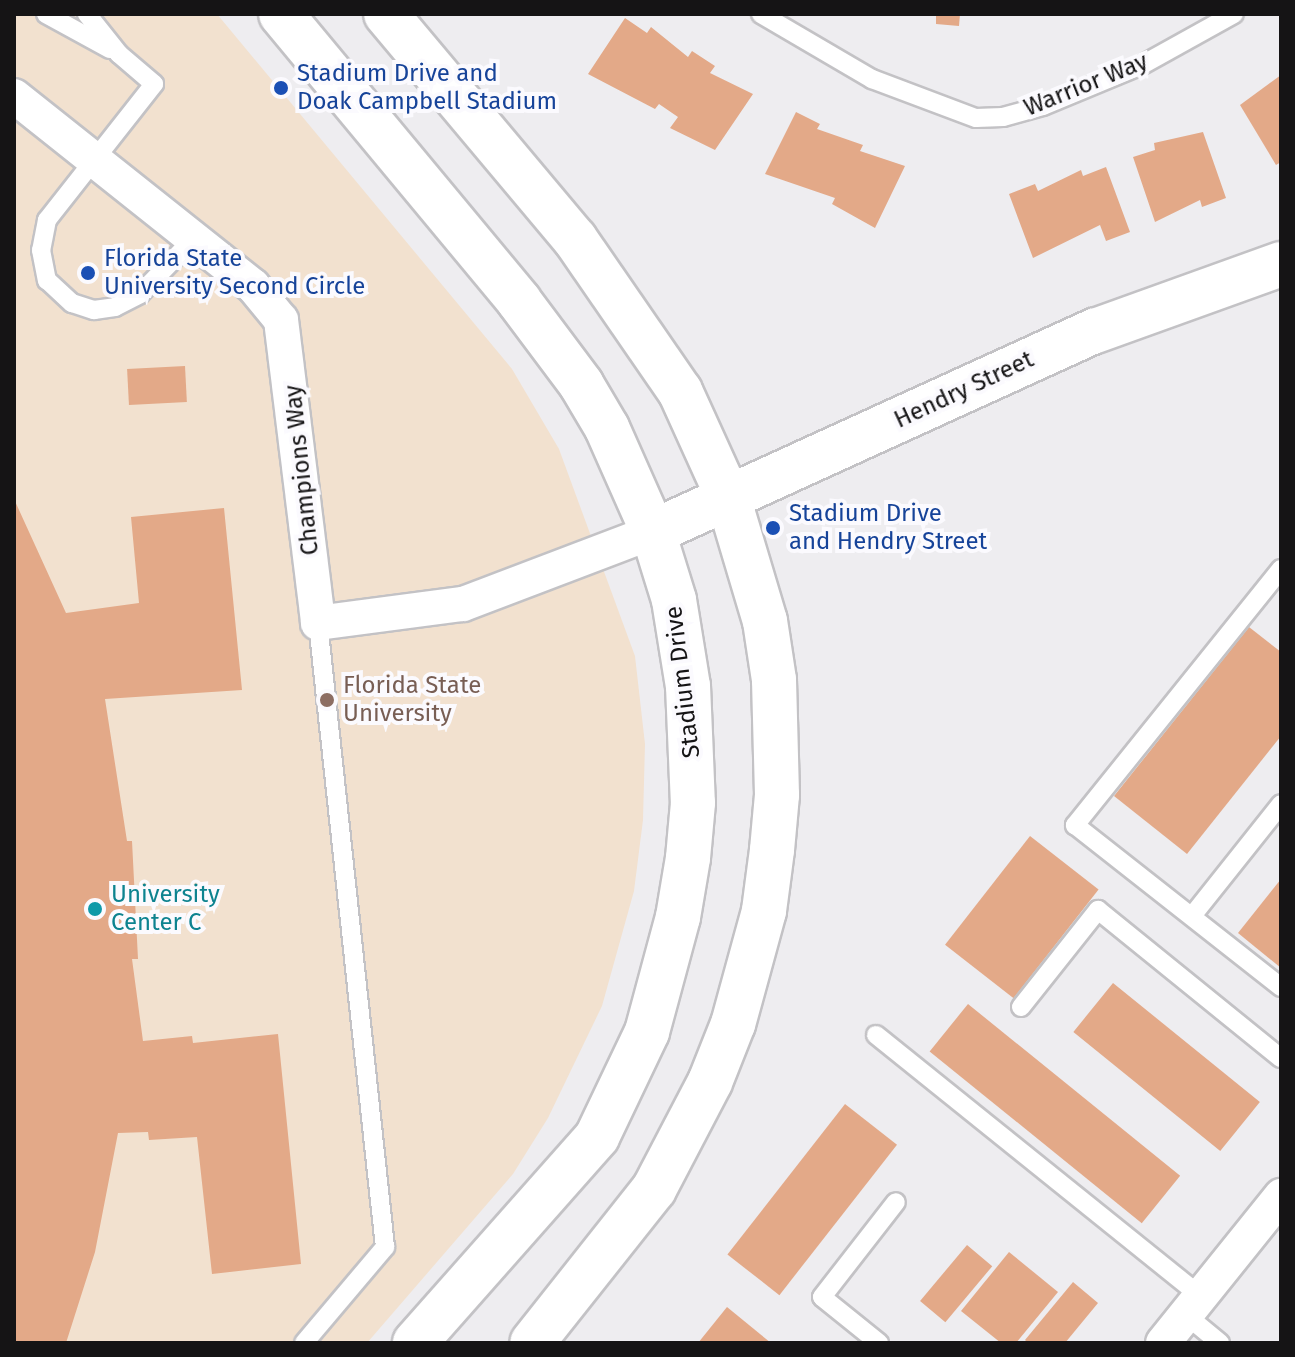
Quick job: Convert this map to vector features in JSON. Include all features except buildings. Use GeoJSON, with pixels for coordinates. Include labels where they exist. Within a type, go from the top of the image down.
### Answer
{"type":"FeatureCollection","features":[{"type":"Feature","properties":{"kind":"main road","name":"Stadium Drive"},"geometry":{"type":"LineString","coordinates":[[281,14],[554,345],[607,428],[653,532],[681,631],[693,743],[688,858],[664,976],[647,1032],[597,1137],[415,1343]]}},
{"type":"Feature","properties":{"kind":"main road"},"geometry":{"type":"LineString","coordinates":[[386,14],[621,300],[680,391],[728,497],[765,621],[777,733],[772,850],[755,951],[733,1024],[684,1137],[618,1239],[532,1343]]}},
{"type":"Feature","properties":{"kind":"main road","name":"Hendry Street"},"geometry":{"type":"LineString","coordinates":[[653,532],[1095,331],[1281,264]]}},
{"type":"Feature","properties":{"kind":"street","name":"Champions Way"},"geometry":{"type":"LineString","coordinates":[[14,96],[253,286],[283,324],[318,623]]}},
{"type":"Feature","properties":{"kind":"street"},"geometry":{"type":"LineString","coordinates":[[318,623],[463,604],[653,532]]}},
{"type":"Feature","properties":{"kind":"street"},"geometry":{"type":"LineString","coordinates":[[1163,1343],[1281,1196]]}},
{"type":"Feature","properties":{"kind":"lane"},"geometry":{"type":"LineString","coordinates":[[46,14],[119,54]]}},
{"type":"Feature","properties":{"kind":"lane"},"geometry":{"type":"LineString","coordinates":[[87,14],[119,54],[154,84],[47,220],[41,250],[47,280],[72,303],[105,309],[140,294],[194,238]]}},
{"type":"Feature","properties":{"kind":"lane","name":"Warrior Way"},"geometry":{"type":"LineString","coordinates":[[761,14],[792,22],[872,79],[971,118],[1003,117],[1142,65],[1234,14]]}},
{"type":"Feature","properties":{"kind":"lane"},"geometry":{"type":"LineString","coordinates":[[1281,569],[1075,825],[1281,987]]}},
{"type":"Feature","properties":{"kind":"lane"},"geometry":{"type":"LineString","coordinates":[[304,1343],[385,1247],[318,623]]}},
{"type":"Feature","properties":{"kind":"lane"},"geometry":{"type":"LineString","coordinates":[[1192,916],[1281,804]]}},
{"type":"Feature","properties":{"kind":"lane"},"geometry":{"type":"LineString","coordinates":[[1021,1007],[1098,910],[1281,1058]]}},
{"type":"Feature","properties":{"kind":"lane"},"geometry":{"type":"LineString","coordinates":[[876,1035],[1193,1305],[1220,1343]]}},
{"type":"Feature","properties":{"kind":"lane"},"geometry":{"type":"LineString","coordinates":[[879,1343],[822,1297],[896,1202]]}},
{"type":"Feature","properties":{"kind":"shaded area","name":"Florida State University"},"geometry":{"type":"Polygon","coordinates":[[[14,14],[217,14],[512,369],[559,449],[635,656],[645,744],[643,820],[634,891],[602,1006],[548,1118],[513,1174],[367,1343],[14,1343],[14,14]]]}},
{"type":"Feature","properties":{"kind":"place","name":"Stadium Drive and Doak Campbell Stadium"},"geometry":{"type":"Point","coordinates":[281,88]}},
{"type":"Feature","properties":{"kind":"place","name":"Florida State University Second Circle"},"geometry":{"type":"Point","coordinates":[88,273]}},
{"type":"Feature","properties":{"kind":"place","name":"Stadium Drive and Hendry Street"},"geometry":{"type":"Point","coordinates":[773,528]}},
{"type":"Feature","properties":{"kind":"place","name":"Florida State University"},"geometry":{"type":"Point","coordinates":[327,700]}},
{"type":"Feature","properties":{"kind":"place","name":"University Center C"},"geometry":{"type":"Point","coordinates":[95,909]}}]}
